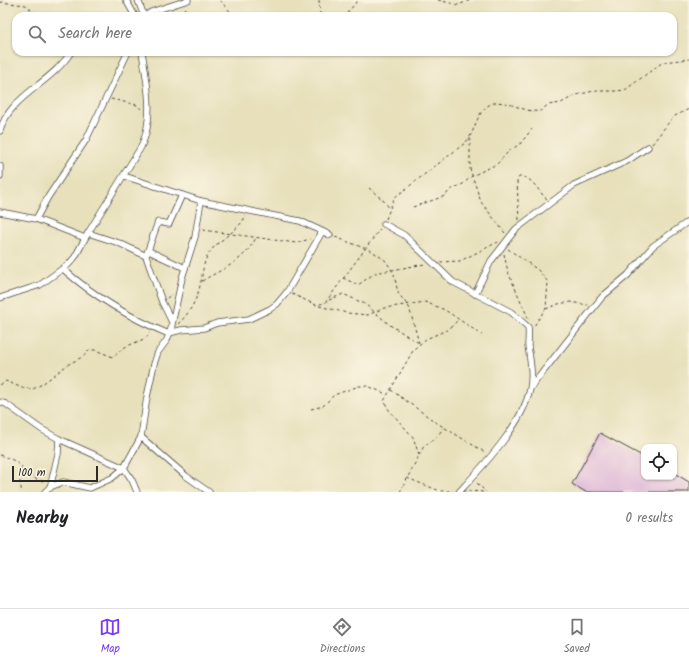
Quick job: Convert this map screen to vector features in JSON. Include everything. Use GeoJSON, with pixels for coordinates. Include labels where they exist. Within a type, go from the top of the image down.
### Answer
{"type":"FeatureCollection","features":[{"type":"Feature","properties":{"kind":"street"},"geometry":{"type":"LineString","coordinates":[[126,0],[133,12]]}},
{"type":"Feature","properties":{"kind":"street"},"geometry":{"type":"LineString","coordinates":[[138,0],[142,12]]}},
{"type":"Feature","properties":{"kind":"street"},"geometry":{"type":"LineString","coordinates":[[151,12],[172,3],[179,3],[188,0]]}},
{"type":"Feature","properties":{"kind":"street"},"geometry":{"type":"LineString","coordinates":[[0,131],[3,121],[12,106],[54,73],[68,56]]}},
{"type":"Feature","properties":{"kind":"street"},"geometry":{"type":"LineString","coordinates":[[36,219],[48,197],[86,140],[126,56]]}},
{"type":"Feature","properties":{"kind":"street"},"geometry":{"type":"LineString","coordinates":[[0,298],[36,287],[63,269],[75,257],[86,235],[124,176],[144,139],[148,115],[148,88],[143,56]]}},
{"type":"Feature","properties":{"kind":"street"},"geometry":{"type":"LineString","coordinates":[[475,294],[491,261],[505,241],[517,228],[574,185],[627,161],[648,147]]}},
{"type":"Feature","properties":{"kind":"street"},"geometry":{"type":"LineString","coordinates":[[0,166],[0,176]]}},
{"type":"Feature","properties":{"kind":"street"},"geometry":{"type":"LineString","coordinates":[[124,176],[201,200],[300,221],[321,234],[330,235]]}},
{"type":"Feature","properties":{"kind":"street"},"geometry":{"type":"LineString","coordinates":[[172,322],[162,302],[147,253],[158,222],[169,223],[182,195]]}},
{"type":"Feature","properties":{"kind":"street"},"geometry":{"type":"LineString","coordinates":[[49,488],[67,482],[90,488],[112,478],[124,468],[141,438],[146,397],[154,364],[158,352],[170,332],[179,289],[196,229],[201,200]]}},
{"type":"Feature","properties":{"kind":"street"},"geometry":{"type":"LineString","coordinates":[[0,212],[36,219],[86,235],[119,243],[185,268]]}},
{"type":"Feature","properties":{"kind":"street"},"geometry":{"type":"LineString","coordinates":[[459,492],[491,458],[504,440],[524,406],[531,387],[596,304],[605,294],[628,275],[653,246],[689,221]]}},
{"type":"Feature","properties":{"kind":"street"},"geometry":{"type":"LineString","coordinates":[[384,224],[404,235],[452,282],[511,312],[524,322],[528,332],[528,346],[532,362],[531,387]]}},
{"type":"Feature","properties":{"kind":"street"},"geometry":{"type":"LineString","coordinates":[[63,269],[101,299],[154,328],[170,332],[204,328],[217,323],[249,319],[277,304],[287,292],[321,234]]}},
{"type":"Feature","properties":{"kind":"street"},"geometry":{"type":"LineString","coordinates":[[0,402],[6,404],[41,429],[59,439],[124,468],[132,480],[137,492]]}},
{"type":"Feature","properties":{"kind":"street"},"geometry":{"type":"LineString","coordinates":[[141,438],[186,476],[209,492]]}},
{"type":"Feature","properties":{"kind":"street"},"geometry":{"type":"LineString","coordinates":[[49,488],[58,454],[59,439]]}},
{"type":"Feature","properties":{"kind":"path"},"geometry":{"type":"LineString","coordinates":[[220,0],[230,12]]}},
{"type":"Feature","properties":{"kind":"path"},"geometry":{"type":"LineString","coordinates":[[318,0],[320,12]]}},
{"type":"Feature","properties":{"kind":"path"},"geometry":{"type":"LineString","coordinates":[[348,12],[358,0]]}},
{"type":"Feature","properties":{"kind":"path"},"geometry":{"type":"LineString","coordinates":[[438,0],[458,5],[471,0]]}},
{"type":"Feature","properties":{"kind":"path"},"geometry":{"type":"LineString","coordinates":[[0,2],[26,5],[34,12]]}},
{"type":"Feature","properties":{"kind":"path"},"geometry":{"type":"LineString","coordinates":[[179,3],[188,12]]}},
{"type":"Feature","properties":{"kind":"path"},"geometry":{"type":"LineString","coordinates":[[328,301],[343,278],[367,249],[384,224],[394,198],[445,157],[460,148],[470,138],[480,114],[492,103],[504,102],[522,109],[540,111],[548,105],[561,103],[576,95],[594,91],[616,92],[625,90],[663,62],[689,59]]}},
{"type":"Feature","properties":{"kind":"path"},"geometry":{"type":"LineString","coordinates":[[104,100],[124,101],[137,105],[148,115]]}},
{"type":"Feature","properties":{"kind":"path"},"geometry":{"type":"LineString","coordinates":[[648,147],[660,135],[673,117],[689,109]]}},
{"type":"Feature","properties":{"kind":"path"},"geometry":{"type":"LineString","coordinates":[[413,207],[445,196],[450,190],[463,184],[472,176],[501,161],[509,151],[520,144],[532,129]]}},
{"type":"Feature","properties":{"kind":"path"},"geometry":{"type":"LineString","coordinates":[[470,138],[470,167],[482,205],[505,241],[508,250],[538,270],[547,280],[548,301],[546,309],[528,332]]}},
{"type":"Feature","properties":{"kind":"path"},"geometry":{"type":"LineString","coordinates":[[517,228],[519,219],[517,182],[519,177],[530,179],[540,193],[552,203]]}},
{"type":"Feature","properties":{"kind":"path"},"geometry":{"type":"LineString","coordinates":[[369,188],[385,202],[390,209]]}},
{"type":"Feature","properties":{"kind":"path"},"geometry":{"type":"LineString","coordinates":[[170,332],[190,309],[201,282],[207,256],[228,234],[240,225],[248,210]]}},
{"type":"Feature","properties":{"kind":"path"},"geometry":{"type":"LineString","coordinates":[[196,229],[296,243],[321,234]]}},
{"type":"Feature","properties":{"kind":"path"},"geometry":{"type":"LineString","coordinates":[[330,235],[367,249],[386,261],[392,269],[398,293],[408,306],[419,344]]}},
{"type":"Feature","properties":{"kind":"path"},"geometry":{"type":"LineString","coordinates":[[201,282],[239,260],[248,251],[256,238]]}},
{"type":"Feature","properties":{"kind":"path"},"geometry":{"type":"LineString","coordinates":[[343,278],[358,285],[375,273],[433,263],[460,261],[483,248],[505,241]]}},
{"type":"Feature","properties":{"kind":"path"},"geometry":{"type":"LineString","coordinates":[[505,241],[508,272],[529,319],[528,332]]}},
{"type":"Feature","properties":{"kind":"path"},"geometry":{"type":"LineString","coordinates":[[162,302],[179,289]]}},
{"type":"Feature","properties":{"kind":"path"},"geometry":{"type":"LineString","coordinates":[[287,292],[318,306],[347,313],[368,315],[390,307],[408,306],[425,302],[446,310],[482,335]]}},
{"type":"Feature","properties":{"kind":"path"},"geometry":{"type":"LineString","coordinates":[[318,306],[337,295],[345,294],[360,301],[390,325],[419,344]]}},
{"type":"Feature","properties":{"kind":"path"},"geometry":{"type":"LineString","coordinates":[[546,309],[558,304],[570,302],[580,304],[596,304]]}},
{"type":"Feature","properties":{"kind":"path"},"geometry":{"type":"LineString","coordinates":[[419,455],[413,437],[384,403],[387,394],[391,390],[411,353],[419,344],[449,329],[460,319]]}},
{"type":"Feature","properties":{"kind":"path"},"geometry":{"type":"LineString","coordinates":[[0,386],[6,381],[22,388],[33,389],[59,373],[69,364],[85,356],[89,350],[95,350],[113,357],[125,347],[146,338],[154,328]]}},
{"type":"Feature","properties":{"kind":"path"},"geometry":{"type":"LineString","coordinates":[[311,409],[323,406],[334,395],[360,386],[368,386],[387,394]]}},
{"type":"Feature","properties":{"kind":"path"},"geometry":{"type":"LineString","coordinates":[[391,390],[444,427],[480,448],[491,458]]}},
{"type":"Feature","properties":{"kind":"path"},"geometry":{"type":"LineString","coordinates":[[400,492],[424,446],[437,437],[444,427]]}},
{"type":"Feature","properties":{"kind":"path"},"geometry":{"type":"LineString","coordinates":[[0,455],[15,461],[49,488]]}},
{"type":"Feature","properties":{"kind":"path"},"geometry":{"type":"LineString","coordinates":[[22,468],[20,479],[22,492]]}},
{"type":"Feature","properties":{"kind":"path"},"geometry":{"type":"LineString","coordinates":[[407,478],[440,491],[484,492]]}},
{"type":"Feature","properties":{"kind":"path"},"geometry":{"type":"LineString","coordinates":[[472,478],[486,492]]}},
{"type":"Feature","properties":{"kind":"building"},"geometry":{"type":"Polygon","coordinates":[[[600,433],[641,455],[641,480],[677,480],[677,475],[689,482],[689,492],[586,492],[572,484],[600,433]]]}}]}
